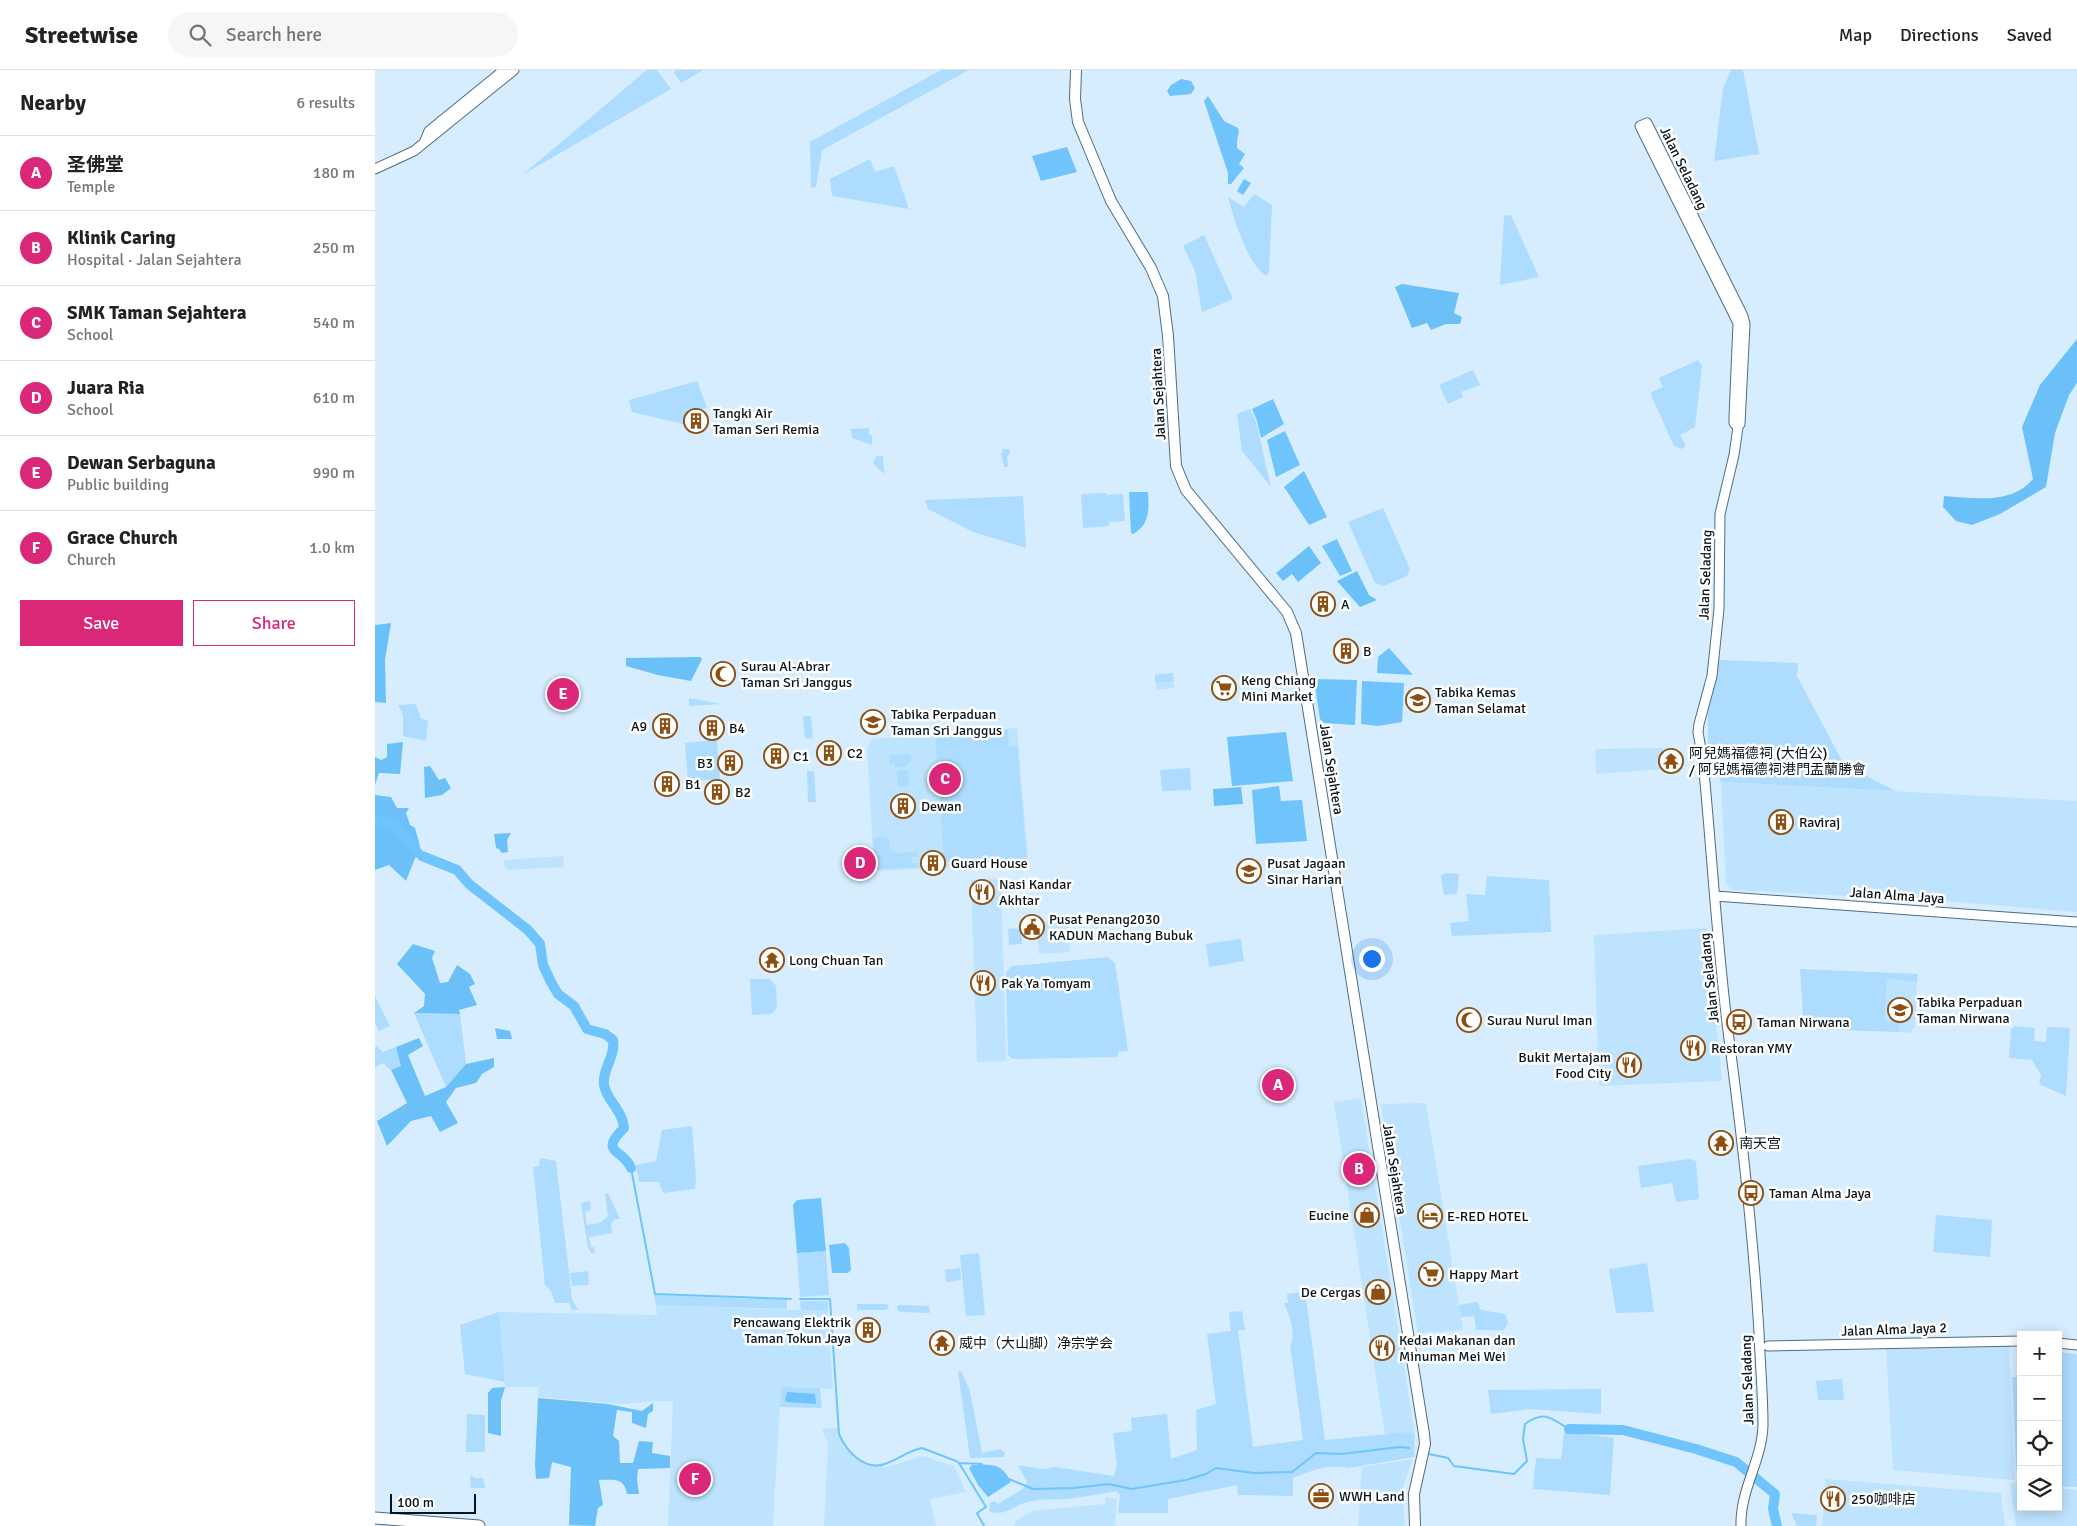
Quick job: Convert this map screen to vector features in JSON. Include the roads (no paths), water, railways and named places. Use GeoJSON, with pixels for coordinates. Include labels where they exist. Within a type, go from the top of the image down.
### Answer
{"type":"FeatureCollection","features":[{"type":"Feature","properties":{"kind":"main road","name":"Jalan Sejahtera"},"geometry":{"type":"LineString","coordinates":[[1076,70],[1075,99],[1078,122],[1111,201],[1151,268],[1163,296],[1168,336],[1176,466],[1180,478],[1194,500],[1287,612],[1296,633],[1424,1434],[1424,1447],[1413,1494],[1415,1526]]}},
{"type":"Feature","properties":{"kind":"main road"},"geometry":{"type":"LineString","coordinates":[[375,1518],[479,1526]]}},
{"type":"Feature","properties":{"kind":"street"},"geometry":{"type":"LineString","coordinates":[[424,143],[429,131],[504,70]]}},
{"type":"Feature","properties":{"kind":"street"},"geometry":{"type":"LineString","coordinates":[[375,169],[414,151],[514,70]]}},
{"type":"Feature","properties":{"kind":"street","name":"Jalan Seladang"},"geometry":{"type":"LineString","coordinates":[[1737,428],[1733,417],[1738,323],[1639,126],[1647,122],[1745,322],[1740,424],[1737,428],[1734,455],[1720,514],[1719,610],[1712,676],[1698,732],[1703,761],[1729,1038],[1744,1153],[1761,1363],[1762,1437],[1745,1490],[1741,1509],[1741,1526]]}},
{"type":"Feature","properties":{"kind":"street","name":"Jalan Alma Jaya"},"geometry":{"type":"LineString","coordinates":[[1715,896],[2077,922]]}},
{"type":"Feature","properties":{"kind":"street"},"geometry":{"type":"LineString","coordinates":[[1758,1323],[1768,1346],[1761,1363]]}},
{"type":"Feature","properties":{"kind":"street","name":"Jalan Alma Jaya 2"},"geometry":{"type":"LineString","coordinates":[[1768,1346],[2017,1341]]}},
{"type":"Feature","properties":{"kind":"street"},"geometry":{"type":"LineString","coordinates":[[2062,1343],[2077,1345]]}},
{"type":"Feature","properties":{"kind":"waterway"},"geometry":{"type":"LineString","coordinates":[[375,820],[394,827],[418,853]]}},
{"type":"Feature","properties":{"kind":"waterway"},"geometry":{"type":"LineString","coordinates":[[422,856],[457,870],[469,884],[528,930],[540,944],[543,965],[558,994],[574,1006],[587,1029],[605,1034],[613,1040],[613,1052],[605,1073],[604,1085],[608,1096],[621,1116],[624,1128],[613,1142],[613,1147],[631,1168]]}},
{"type":"Feature","properties":{"kind":"waterway"},"geometry":{"type":"LineString","coordinates":[[631,1168],[655,1294],[791,1299]]}},
{"type":"Feature","properties":{"kind":"waterway"},"geometry":{"type":"LineString","coordinates":[[800,1299],[830,1299],[839,1434],[846,1447],[857,1458],[870,1465],[885,1464],[922,1448],[956,1461],[986,1507],[977,1513],[984,1526]]}},
{"type":"Feature","properties":{"kind":"waterway"},"geometry":{"type":"LineString","coordinates":[[1429,1454],[1448,1458],[1454,1466],[1514,1474],[1527,1461],[1523,1439],[1525,1424],[1538,1417],[1547,1417],[1569,1429]]}},
{"type":"Feature","properties":{"kind":"waterway"},"geometry":{"type":"LineString","coordinates":[[1569,1429],[1623,1430],[1696,1449],[1736,1462],[1775,1494],[1773,1509],[1777,1526]]}},
{"type":"Feature","properties":{"kind":"waterway"},"geometry":{"type":"LineString","coordinates":[[1009,1479],[1033,1489],[1074,1488],[1109,1484],[1131,1489],[1186,1480],[1206,1474],[1216,1468],[1254,1473],[1292,1472],[1316,1453],[1341,1454],[1400,1447],[1409,1448]]}},
{"type":"Feature","properties":{"kind":"waterway"},"geometry":{"type":"LineString","coordinates":[[959,1463],[982,1464],[982,1466]]}},
{"type":"Feature","properties":{"kind":"place","name":"Tangki Air Taman Seri Remia"},"geometry":{"type":"Point","coordinates":[696,421]}},
{"type":"Feature","properties":{"kind":"place","name":"A"},"geometry":{"type":"Point","coordinates":[1323,604]}},
{"type":"Feature","properties":{"kind":"place","name":"B"},"geometry":{"type":"Point","coordinates":[1346,651]}},
{"type":"Feature","properties":{"kind":"place","name":"Surau Al-Abrar Taman Sri Janggus"},"geometry":{"type":"Point","coordinates":[723,674]}},
{"type":"Feature","properties":{"kind":"place","name":"Keng Chiang Mini Market"},"geometry":{"type":"Point","coordinates":[1224,688]}},
{"type":"Feature","properties":{"kind":"place","name":"Dewan Serbaguna"},"geometry":{"type":"Point","coordinates":[563,694]}},
{"type":"Feature","properties":{"kind":"place","name":"Tabika Kemas Taman Selamat"},"geometry":{"type":"Point","coordinates":[1418,700]}},
{"type":"Feature","properties":{"kind":"place","name":"Tabika Perpaduan Taman Sri Janggus"},"geometry":{"type":"Point","coordinates":[873,722]}},
{"type":"Feature","properties":{"kind":"place","name":"A9"},"geometry":{"type":"Point","coordinates":[665,726]}},
{"type":"Feature","properties":{"kind":"place","name":"B4"},"geometry":{"type":"Point","coordinates":[712,728]}},
{"type":"Feature","properties":{"kind":"place","name":"C2"},"geometry":{"type":"Point","coordinates":[829,753]}},
{"type":"Feature","properties":{"kind":"place","name":"C1"},"geometry":{"type":"Point","coordinates":[776,756]}},
{"type":"Feature","properties":{"kind":"place","name":"阿兒媽福德祠 (大伯公) / 阿兒媽福德祠港門盂蘭勝會"},"geometry":{"type":"Point","coordinates":[1671,761]}},
{"type":"Feature","properties":{"kind":"place","name":"B3"},"geometry":{"type":"Point","coordinates":[730,763]}},
{"type":"Feature","properties":{"kind":"place","name":"SMK Taman Sejahtera"},"geometry":{"type":"Point","coordinates":[945,779]}},
{"type":"Feature","properties":{"kind":"place","name":"B1"},"geometry":{"type":"Point","coordinates":[667,784]}},
{"type":"Feature","properties":{"kind":"place","name":"B2"},"geometry":{"type":"Point","coordinates":[717,792]}},
{"type":"Feature","properties":{"kind":"place","name":"Dewan"},"geometry":{"type":"Point","coordinates":[903,806]}},
{"type":"Feature","properties":{"kind":"place","name":"Raviraj"},"geometry":{"type":"Point","coordinates":[1781,822]}},
{"type":"Feature","properties":{"kind":"place","name":"Juara Ria"},"geometry":{"type":"Point","coordinates":[860,863]}},
{"type":"Feature","properties":{"kind":"place","name":"Guard House"},"geometry":{"type":"Point","coordinates":[933,863]}},
{"type":"Feature","properties":{"kind":"place","name":"Pusat Jagaan Sinar Harian"},"geometry":{"type":"Point","coordinates":[1249,871]}},
{"type":"Feature","properties":{"kind":"place","name":"Nasi Kandar Akhtar"},"geometry":{"type":"Point","coordinates":[982,892]}},
{"type":"Feature","properties":{"kind":"place","name":"Pusat Penang2030 KADUN Machang Bubuk"},"geometry":{"type":"Point","coordinates":[1032,927]}},
{"type":"Feature","properties":{"kind":"place","name":"Long Chuan Tan"},"geometry":{"type":"Point","coordinates":[772,960]}},
{"type":"Feature","properties":{"kind":"place","name":"Pak Ya Tomyam"},"geometry":{"type":"Point","coordinates":[983,983]}},
{"type":"Feature","properties":{"kind":"place","name":"Tabika Perpaduan Taman Nirwana"},"geometry":{"type":"Point","coordinates":[1900,1010]}},
{"type":"Feature","properties":{"kind":"place","name":"Surau Nurul Iman"},"geometry":{"type":"Point","coordinates":[1469,1020]}},
{"type":"Feature","properties":{"kind":"place","name":"Taman Nirwana"},"geometry":{"type":"Point","coordinates":[1739,1022]}},
{"type":"Feature","properties":{"kind":"place","name":"Restoran YMY"},"geometry":{"type":"Point","coordinates":[1693,1048]}},
{"type":"Feature","properties":{"kind":"place","name":"Bukit Mertajam Food City"},"geometry":{"type":"Point","coordinates":[1629,1065]}},
{"type":"Feature","properties":{"kind":"place","name":"圣佛堂"},"geometry":{"type":"Point","coordinates":[1278,1085]}},
{"type":"Feature","properties":{"kind":"place","name":"南天宫"},"geometry":{"type":"Point","coordinates":[1721,1143]}},
{"type":"Feature","properties":{"kind":"place","name":"Klinik Caring"},"geometry":{"type":"Point","coordinates":[1359,1169]}},
{"type":"Feature","properties":{"kind":"place","name":"Taman Alma Jaya"},"geometry":{"type":"Point","coordinates":[1751,1193]}},
{"type":"Feature","properties":{"kind":"place","name":"Eucine"},"geometry":{"type":"Point","coordinates":[1367,1215]}},
{"type":"Feature","properties":{"kind":"place","name":"E-RED HOTEL"},"geometry":{"type":"Point","coordinates":[1430,1216]}},
{"type":"Feature","properties":{"kind":"place","name":"Happy Mart"},"geometry":{"type":"Point","coordinates":[1431,1274]}},
{"type":"Feature","properties":{"kind":"place","name":"De Cergas"},"geometry":{"type":"Point","coordinates":[1378,1292]}},
{"type":"Feature","properties":{"kind":"place","name":"Pencawang Elektrik Taman Tokun Jaya"},"geometry":{"type":"Point","coordinates":[868,1330]}},
{"type":"Feature","properties":{"kind":"place","name":"威中（大山脚）净宗学会"},"geometry":{"type":"Point","coordinates":[942,1343]}},
{"type":"Feature","properties":{"kind":"place","name":"Kedai Makanan dan Minuman Mei Wei"},"geometry":{"type":"Point","coordinates":[1382,1348]}},
{"type":"Feature","properties":{"kind":"place","name":"Grace Church"},"geometry":{"type":"Point","coordinates":[695,1479]}},
{"type":"Feature","properties":{"kind":"place","name":"WWH Land"},"geometry":{"type":"Point","coordinates":[1321,1496]}},
{"type":"Feature","properties":{"kind":"place","name":"250咖啡店"},"geometry":{"type":"Point","coordinates":[1833,1499]}}]}
